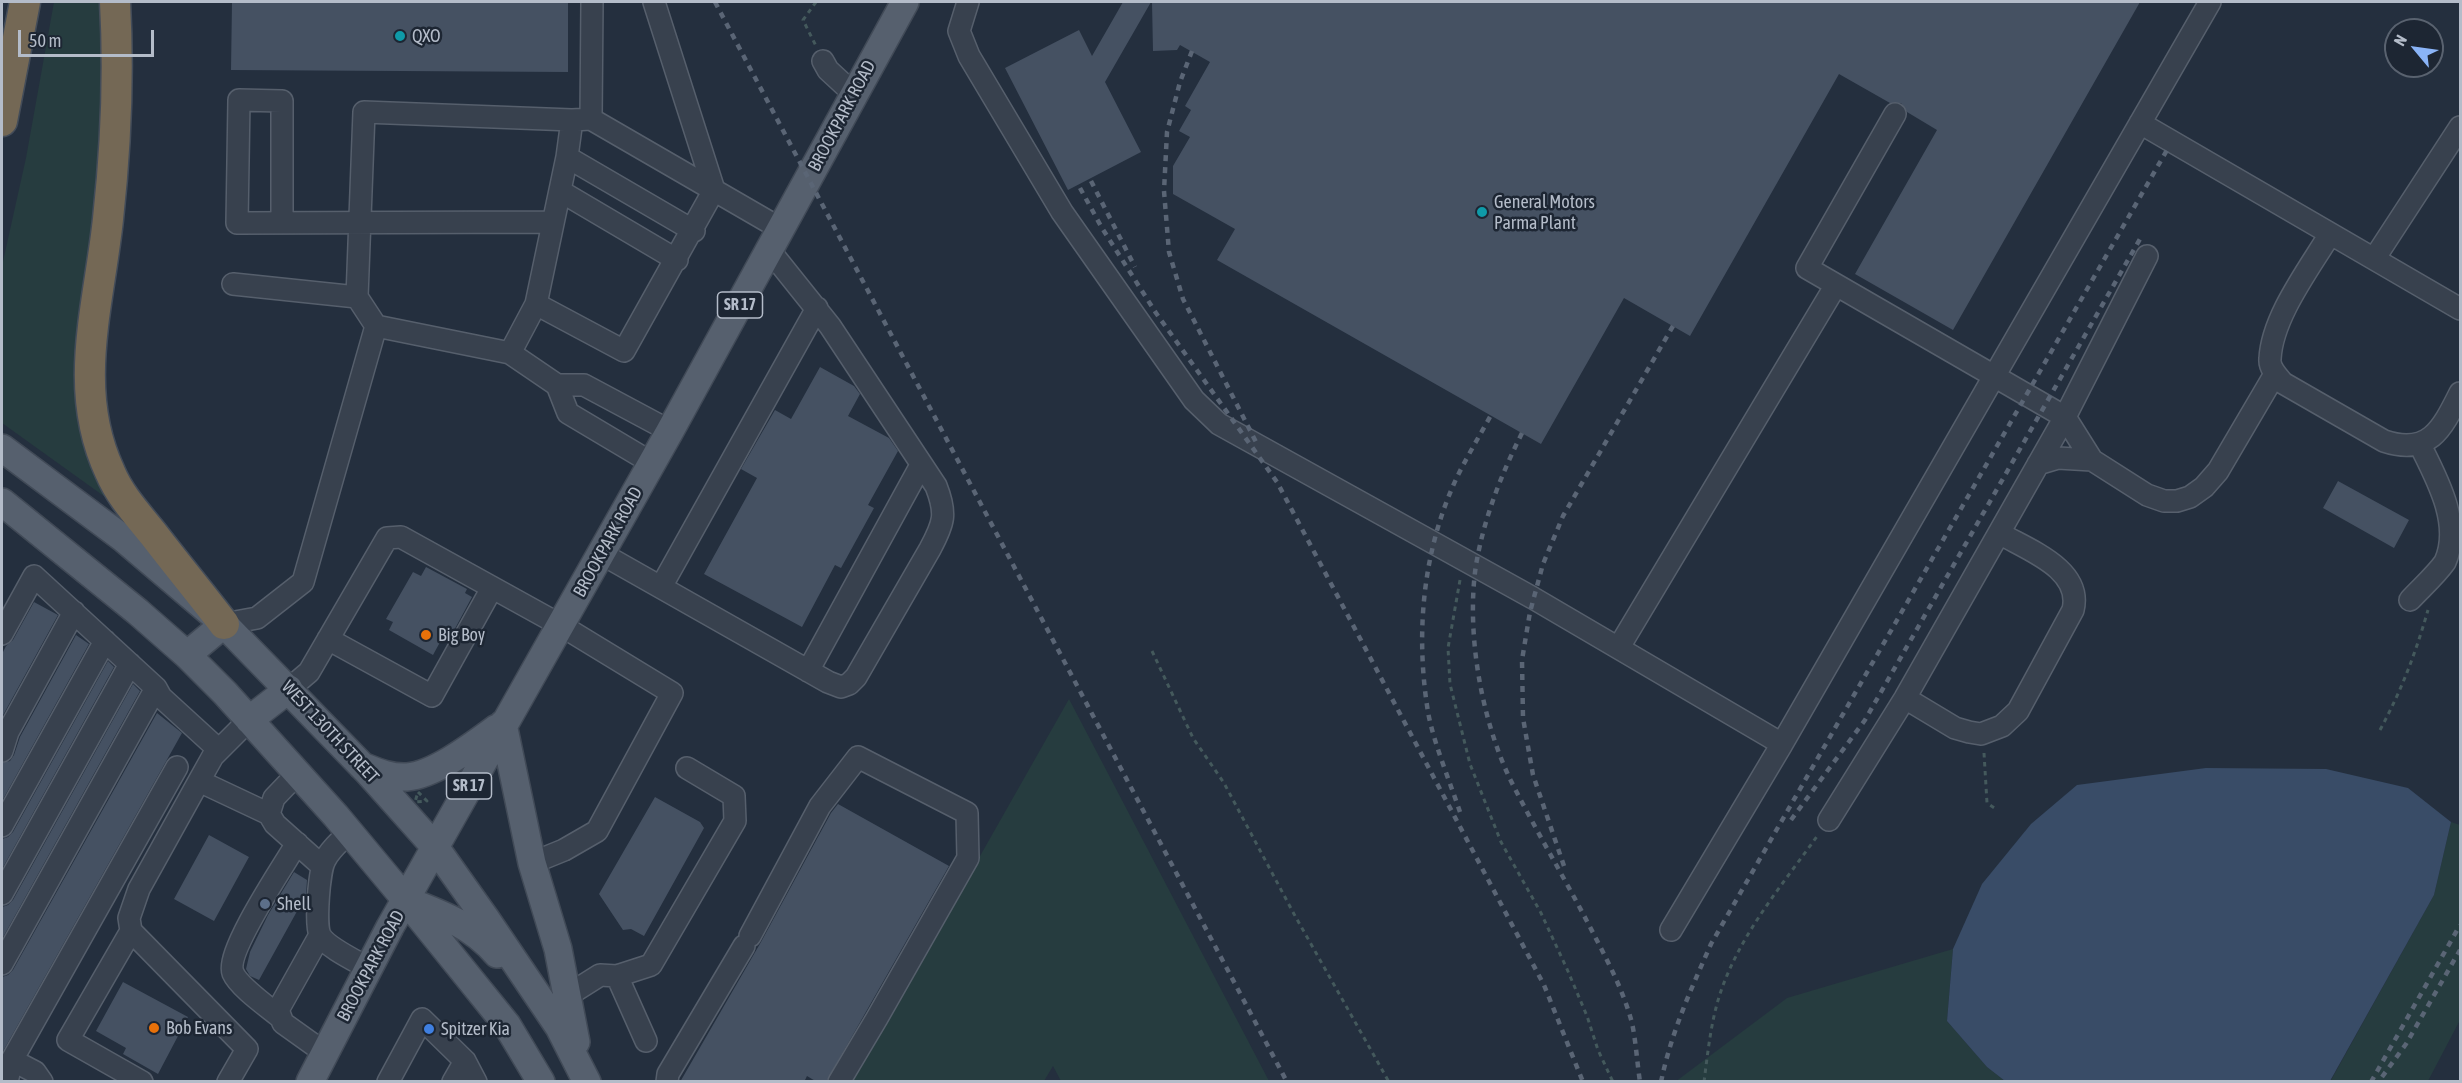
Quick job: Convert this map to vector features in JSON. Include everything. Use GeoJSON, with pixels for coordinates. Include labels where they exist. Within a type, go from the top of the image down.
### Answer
{"type":"FeatureCollection","features":[{"type":"Feature","properties":{"kind":"highway"},"geometry":{"type":"LineString","coordinates":[[2,122],[25,2]]}},
{"type":"Feature","properties":{"kind":"highway"},"geometry":{"type":"LineString","coordinates":[[115,2],[118,70],[116,134],[108,221],[90,347],[89,393],[93,422],[102,454],[120,490],[224,624]]}},
{"type":"Feature","properties":{"kind":"main road","name":"BROOKPARK ROAD"},"geometry":{"type":"LineString","coordinates":[[310,1082],[435,847],[503,724],[602,554],[776,240],[904,2]]}},
{"type":"Feature","properties":{"kind":"main road","name":"WEST 130TH STREET"},"geometry":{"type":"LineString","coordinates":[[2,448],[124,538],[224,624],[361,765],[435,847],[525,974],[557,1002]]}},
{"type":"Feature","properties":{"kind":"main road"},"geometry":{"type":"LineString","coordinates":[[2,502],[187,655],[249,720],[349,832],[507,1025],[541,1082]]}},
{"type":"Feature","properties":{"kind":"main road"},"geometry":{"type":"LineString","coordinates":[[187,655],[224,624]]}},
{"type":"Feature","properties":{"kind":"main road"},"geometry":{"type":"LineString","coordinates":[[249,720],[289,689]]}},
{"type":"Feature","properties":{"kind":"main road"},"geometry":{"type":"LineString","coordinates":[[361,765],[385,775],[408,777],[447,763],[503,724],[532,863],[558,950],[557,1002],[584,1077]]}},
{"type":"Feature","properties":{"kind":"main road"},"geometry":{"type":"LineString","coordinates":[[406,900],[460,923],[487,942],[502,959],[525,974]]}},
{"type":"Feature","properties":{"kind":"main road"},"geometry":{"type":"LineString","coordinates":[[507,1025],[528,1019],[557,1002]]}},
{"type":"Feature","properties":{"kind":"lane"},"geometry":{"type":"LineString","coordinates":[[510,353],[536,304],[567,157],[581,119],[592,2]]}},
{"type":"Feature","properties":{"kind":"lane"},"geometry":{"type":"LineString","coordinates":[[536,304],[624,351],[694,231],[714,190],[654,2]]}},
{"type":"Feature","properties":{"kind":"lane"},"geometry":{"type":"LineString","coordinates":[[968,2],[959,30],[969,56],[1062,212],[1194,400],[1218,424],[1619,647],[1782,744]]}},
{"type":"Feature","properties":{"kind":"lane"},"geometry":{"type":"LineString","coordinates":[[1671,930],[1782,744],[2210,2]]}},
{"type":"Feature","properties":{"kind":"lane"},"geometry":{"type":"LineString","coordinates":[[824,61],[828,70],[854,94]]}},
{"type":"Feature","properties":{"kind":"lane"},"geometry":{"type":"LineString","coordinates":[[282,223],[282,100],[239,100],[237,223],[282,223],[359,223],[553,222]]}},
{"type":"Feature","properties":{"kind":"lane"},"geometry":{"type":"LineString","coordinates":[[602,554],[808,671],[841,687],[849,684],[856,677],[930,549],[941,528],[942,503],[936,486],[817,308],[776,240],[714,190],[581,119],[364,112],[357,297],[376,326],[510,353],[557,385],[584,385],[670,431]]}},
{"type":"Feature","properties":{"kind":"lane"},"geometry":{"type":"LineString","coordinates":[[1895,114],[1807,268],[2065,417],[2092,460],[2147,495],[2164,501],[2177,501],[2190,497],[2204,487],[2218,471],[2276,374]]}},
{"type":"Feature","properties":{"kind":"lane"},"geometry":{"type":"LineString","coordinates":[[2140,123],[2460,309]]}},
{"type":"Feature","properties":{"kind":"lane"},"geometry":{"type":"LineString","coordinates":[[2374,259],[2460,128]]}},
{"type":"Feature","properties":{"kind":"lane"},"geometry":{"type":"LineString","coordinates":[[567,157],[694,231]]}},
{"type":"Feature","properties":{"kind":"lane"},"geometry":{"type":"LineString","coordinates":[[560,191],[677,260]]}},
{"type":"Feature","properties":{"kind":"lane"},"geometry":{"type":"LineString","coordinates":[[2330,234],[2280,316],[2269,361],[2283,383],[2384,441],[2399,446],[2420,445],[2435,435],[2460,393]]}},
{"type":"Feature","properties":{"kind":"lane"},"geometry":{"type":"LineString","coordinates":[[1829,820],[1905,698],[2065,417],[2146,256]]}},
{"type":"Feature","properties":{"kind":"lane"},"geometry":{"type":"LineString","coordinates":[[233,284],[357,297]]}},
{"type":"Feature","properties":{"kind":"lane"},"geometry":{"type":"LineString","coordinates":[[1619,647],[1836,285]]}},
{"type":"Feature","properties":{"kind":"lane"},"geometry":{"type":"LineString","coordinates":[[661,587],[817,308]]}},
{"type":"Feature","properties":{"kind":"lane"},"geometry":{"type":"LineString","coordinates":[[224,624],[257,618],[303,582],[376,326]]}},
{"type":"Feature","properties":{"kind":"lane"},"geometry":{"type":"LineString","coordinates":[[557,385],[568,413],[652,463]]}},
{"type":"Feature","properties":{"kind":"lane"},"geometry":{"type":"LineString","coordinates":[[2420,445],[2448,499],[2454,519],[2454,536],[2446,561],[2420,601]]}},
{"type":"Feature","properties":{"kind":"lane"},"geometry":{"type":"LineString","coordinates":[[2038,464],[2058,458],[2092,460]]}},
{"type":"Feature","properties":{"kind":"lane"},"geometry":{"type":"LineString","coordinates":[[808,671],[921,465]]}},
{"type":"Feature","properties":{"kind":"lane"},"geometry":{"type":"LineString","coordinates":[[1905,698],[1955,728],[1981,734],[2002,726],[2018,711],[2073,610],[2076,600],[2075,589],[2069,578],[2058,568],[1999,533]]}},
{"type":"Feature","properties":{"kind":"lane"},"geometry":{"type":"LineString","coordinates":[[289,689],[309,672],[387,538],[400,537],[562,626],[672,693],[597,831],[564,850],[532,863]]}},
{"type":"Feature","properties":{"kind":"lane"},"geometry":{"type":"LineString","coordinates":[[2,634],[34,576],[156,688],[161,696],[219,750]]}},
{"type":"Feature","properties":{"kind":"lane"},"geometry":{"type":"LineString","coordinates":[[328,639],[432,696],[492,588]]}},
{"type":"Feature","properties":{"kind":"lane"},"geometry":{"type":"LineString","coordinates":[[2,751],[8,732],[74,612]]}},
{"type":"Feature","properties":{"kind":"lane"},"geometry":{"type":"LineString","coordinates":[[2,826],[105,641]]}},
{"type":"Feature","properties":{"kind":"lane"},"geometry":{"type":"LineString","coordinates":[[2,894],[130,664]]}},
{"type":"Feature","properties":{"kind":"lane"},"geometry":{"type":"LineString","coordinates":[[2,964],[156,688]]}},
{"type":"Feature","properties":{"kind":"lane"},"geometry":{"type":"LineString","coordinates":[[228,1082],[247,1049],[131,931],[129,918],[139,889],[199,781],[219,750],[249,720]]}},
{"type":"Feature","properties":{"kind":"lane"},"geometry":{"type":"LineString","coordinates":[[667,1082],[668,1074],[747,941],[820,806],[858,757],[967,813],[968,858],[878,1018],[839,1082]]}},
{"type":"Feature","properties":{"kind":"lane"},"geometry":{"type":"LineString","coordinates":[[7,1082],[12,1060],[177,767]]}},
{"type":"Feature","properties":{"kind":"lane"},"geometry":{"type":"LineString","coordinates":[[557,1002],[600,975],[617,976],[651,965],[735,821],[734,796],[687,768]]}},
{"type":"Feature","properties":{"kind":"lane"},"geometry":{"type":"LineString","coordinates":[[269,814],[274,798],[298,773]]}},
{"type":"Feature","properties":{"kind":"lane"},"geometry":{"type":"LineString","coordinates":[[199,781],[269,814],[275,824],[322,866]]}},
{"type":"Feature","properties":{"kind":"lane"},"geometry":{"type":"LineString","coordinates":[[349,832],[330,853],[322,866],[318,921],[320,935],[330,945],[370,969]]}},
{"type":"Feature","properties":{"kind":"lane"},"geometry":{"type":"LineString","coordinates":[[280,1017],[239,982],[232,972],[233,957],[251,919],[297,843]]}},
{"type":"Feature","properties":{"kind":"lane"},"geometry":{"type":"LineString","coordinates":[[131,931],[68,1040],[142,1082]]}},
{"type":"Feature","properties":{"kind":"lane"},"geometry":{"type":"LineString","coordinates":[[320,935],[278,1010],[282,1023],[325,1053]]}},
{"type":"Feature","properties":{"kind":"lane"},"geometry":{"type":"LineString","coordinates":[[617,976],[646,1041]]}},
{"type":"Feature","properties":{"kind":"lane"},"geometry":{"type":"LineString","coordinates":[[387,1082],[422,1019],[465,1061],[476,1082]]}},
{"type":"Feature","properties":{"kind":"lane"},"geometry":{"type":"LineString","coordinates":[[12,1060],[34,1072],[42,1082]]}},
{"type":"Feature","properties":{"kind":"lane"},"geometry":{"type":"LineString","coordinates":[[453,1082],[465,1061]]}},
{"type":"Feature","properties":{"kind":"path"},"geometry":{"type":"LineString","coordinates":[[816,2],[803,20],[824,61]]}},
{"type":"Feature","properties":{"kind":"path"},"geometry":{"type":"LineString","coordinates":[[1468,562],[1460,580],[1448,648],[1450,684],[1470,764],[1501,842],[1541,913],[1567,969],[1587,1016],[1598,1050],[1613,1082]]}},
{"type":"Feature","properties":{"kind":"path"},"geometry":{"type":"LineString","coordinates":[[2380,730],[2402,689],[2417,650],[2420,601]]}},
{"type":"Feature","properties":{"kind":"path"},"geometry":{"type":"LineString","coordinates":[[1152,651],[1193,738],[1224,783],[1294,915],[1389,1082]]}},
{"type":"Feature","properties":{"kind":"path"},"geometry":{"type":"LineString","coordinates":[[1981,734],[1986,769],[1987,803],[1996,809]]}},
{"type":"Feature","properties":{"kind":"path"},"geometry":{"type":"LineString","coordinates":[[1704,1082],[1710,1032],[1721,992],[1736,957],[1771,900],[1829,820]]}},
{"type":"Feature","properties":{"kind":"green space"},"geometry":{"type":"Polygon","coordinates":[[[54,2],[104,2],[105,126],[80,361],[119,507],[2,423],[2,266],[26,158],[54,2]]]}},
{"type":"Feature","properties":{"kind":"green space"},"geometry":{"type":"Polygon","coordinates":[[[1069,699],[1269,1081],[1061,1081],[1053,1066],[1044,1081],[852,1082],[1069,699]]]}},
{"type":"Feature","properties":{"kind":"green space"},"geometry":{"type":"Polygon","coordinates":[[[2451,822],[2460,825],[2460,1020],[2428,1081],[2330,1082],[2434,895],[2451,822]]]}},
{"type":"Feature","properties":{"kind":"green space"},"geometry":{"type":"Polygon","coordinates":[[[1953,949],[1947,1021],[1987,1067],[2005,1081],[1675,1082],[1787,998],[1953,949]]]}},
{"type":"Feature","properties":{"kind":"water"},"geometry":{"type":"Polygon","coordinates":[[[2206,768],[2326,769],[2408,788],[2451,822],[2434,895],[2330,1081],[2005,1081],[1987,1067],[1947,1021],[1953,949],[1982,884],[2031,824],[2077,785],[2206,768]]]}},
{"type":"Feature","properties":{"kind":"building","name":"QXO"},"geometry":{"type":"Polygon","coordinates":[[[232,2],[568,2],[568,72],[231,70],[232,2]]]}},
{"type":"Feature","properties":{"kind":"building"},"geometry":{"type":"Polygon","coordinates":[[[1123,2],[1151,2],[1105,82],[1141,152],[1068,190],[1005,68],[1079,30],[1092,56],[1123,2]]]}},
{"type":"Feature","properties":{"kind":"building","name":"General Motors Parma Plant"},"geometry":{"type":"Polygon","coordinates":[[[1152,2],[2140,2],[1953,330],[1855,274],[1937,130],[1907,112],[1901,103],[1890,103],[1839,74],[1690,336],[1624,298],[1541,444],[1217,260],[1235,229],[1173,194],[1173,166],[1190,137],[1179,131],[1191,110],[1185,106],[1210,62],[1180,45],[1177,50],[1153,51],[1152,2]]]}},
{"type":"Feature","properties":{"kind":"building"},"geometry":{"type":"Polygon","coordinates":[[[820,367],[854,386],[860,394],[848,416],[889,438],[898,451],[868,505],[874,508],[841,568],[835,565],[802,627],[704,574],[757,478],[741,469],[775,410],[791,419],[820,367]]]}},
{"type":"Feature","properties":{"kind":"building"},"geometry":{"type":"Polygon","coordinates":[[[2338,481],[2409,520],[2394,548],[2323,508],[2338,481]]]}},
{"type":"Feature","properties":{"kind":"building"},"geometry":{"type":"Polygon","coordinates":[[[426,567],[467,589],[465,593],[472,597],[451,636],[445,633],[433,655],[389,630],[393,622],[386,619],[413,572],[421,576],[426,567]]]}},
{"type":"Feature","properties":{"kind":"building"},"geometry":{"type":"Polygon","coordinates":[[[34,602],[58,615],[2,717],[2,654],[13,640],[34,602]]]}},
{"type":"Feature","properties":{"kind":"building"},"geometry":{"type":"Polygon","coordinates":[[[76,635],[89,644],[2,801],[2,763],[10,761],[14,755],[20,737],[76,635]]]}},
{"type":"Feature","properties":{"kind":"building"},"geometry":{"type":"Polygon","coordinates":[[[108,661],[114,667],[2,869],[2,839],[13,832],[108,661]]]}},
{"type":"Feature","properties":{"kind":"building"},"geometry":{"type":"Polygon","coordinates":[[[133,684],[140,691],[2,939],[2,907],[13,900],[133,684]]]}},
{"type":"Feature","properties":{"kind":"building"},"geometry":{"type":"Polygon","coordinates":[[[157,713],[182,733],[2,1053],[2,977],[13,970],[157,713]]]}},
{"type":"Feature","properties":{"kind":"building"},"geometry":{"type":"Polygon","coordinates":[[[655,797],[700,822],[704,828],[644,936],[631,929],[623,930],[599,894],[655,797]]]}},
{"type":"Feature","properties":{"kind":"building"},"geometry":{"type":"Polygon","coordinates":[[[838,804],[949,866],[826,1082],[817,1082],[807,1076],[804,1082],[680,1082],[761,942],[831,813],[838,804]]]}},
{"type":"Feature","properties":{"kind":"building"},"geometry":{"type":"Polygon","coordinates":[[[209,835],[249,857],[214,921],[174,899],[209,835]]]}},
{"type":"Feature","properties":{"kind":"building"},"geometry":{"type":"Polygon","coordinates":[[[294,872],[307,880],[306,895],[259,980],[250,976],[246,969],[250,952],[268,915],[294,872]]]}},
{"type":"Feature","properties":{"kind":"building"},"geometry":{"type":"Polygon","coordinates":[[[123,982],[188,1017],[158,1074],[123,1054],[126,1048],[96,1031],[123,982]]]}},
{"type":"Feature","properties":{"kind":"railway"},"geometry":{"type":"LineString","coordinates":[[715,2],[1287,1082]]}},
{"type":"Feature","properties":{"kind":"railway"},"geometry":{"type":"LineString","coordinates":[[1192,51],[1180,82],[1167,132],[1164,191],[1169,252],[1183,299],[1256,442]]}},
{"type":"Feature","properties":{"kind":"railway"},"geometry":{"type":"LineString","coordinates":[[1661,1082],[1676,1029],[1711,944],[2167,150]]}},
{"type":"Feature","properties":{"kind":"railway"},"geometry":{"type":"LineString","coordinates":[[1091,181],[1135,267]]}},
{"type":"Feature","properties":{"kind":"railway"},"geometry":{"type":"LineString","coordinates":[[1080,188],[1102,228],[1156,313],[1277,482],[1544,985],[1583,1082]]}},
{"type":"Feature","properties":{"kind":"railway"},"geometry":{"type":"LineString","coordinates":[[1791,820],[1865,720],[2140,239]]}},
{"type":"Feature","properties":{"kind":"railway"},"geometry":{"type":"LineString","coordinates":[[1564,866],[1533,775],[1523,718],[1522,660],[1530,612],[1543,564],[1563,516],[1673,326]]}},
{"type":"Feature","properties":{"kind":"railway"},"geometry":{"type":"LineString","coordinates":[[1460,812],[1428,712],[1422,651],[1425,591],[1430,561],[1446,503],[1458,475],[1491,415]]}},
{"type":"Feature","properties":{"kind":"railway"},"geometry":{"type":"LineString","coordinates":[[1522,433],[1494,497],[1476,565],[1473,618],[1478,674],[1491,729],[1510,779],[1590,927],[1624,998],[1635,1037],[1640,1082]]}},
{"type":"Feature","properties":{"kind":"railway"},"geometry":{"type":"LineString","coordinates":[[2371,1082],[2460,925]]}},
{"type":"Feature","properties":{"kind":"railway"},"geometry":{"type":"LineString","coordinates":[[2382,1077],[2406,1044],[2460,950]]}},
{"type":"Feature","properties":{"kind":"place","name":"QXO"},"geometry":{"type":"Point","coordinates":[400,36]}},
{"type":"Feature","properties":{"kind":"place","name":"General Motors Parma Plant"},"geometry":{"type":"Point","coordinates":[1482,212]}},
{"type":"Feature","properties":{"kind":"place","name":"Big Boy"},"geometry":{"type":"Point","coordinates":[426,635]}},
{"type":"Feature","properties":{"kind":"place","name":"Shell"},"geometry":{"type":"Point","coordinates":[265,904]}},
{"type":"Feature","properties":{"kind":"place","name":"Bob Evans"},"geometry":{"type":"Point","coordinates":[154,1028]}},
{"type":"Feature","properties":{"kind":"place","name":"Spitzer Kia"},"geometry":{"type":"Point","coordinates":[429,1029]}}]}
